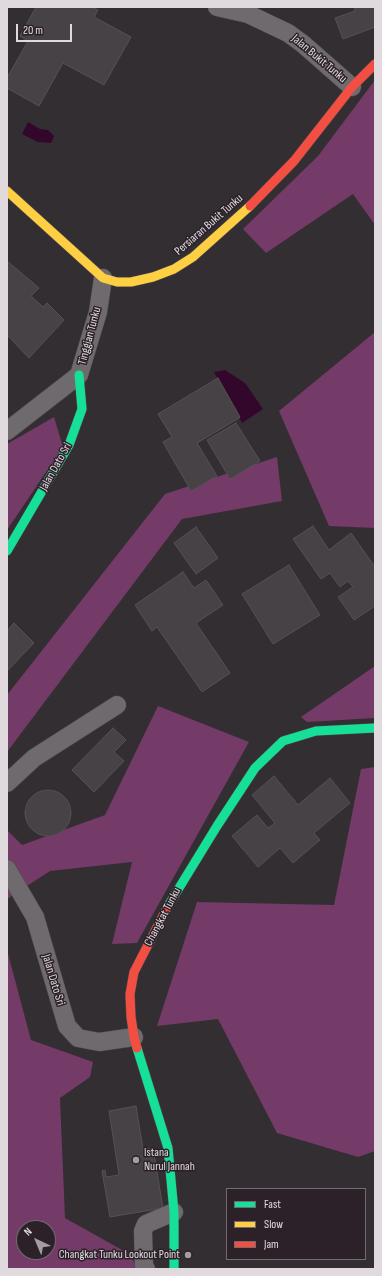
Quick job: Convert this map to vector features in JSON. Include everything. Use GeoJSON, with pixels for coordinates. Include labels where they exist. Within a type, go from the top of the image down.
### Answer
{"type":"FeatureCollection","features":[{"type":"Feature","properties":{"kind":"street","name":"Jalan Bukit Tunku"},"geometry":{"type":"LineString","coordinates":[[217,7],[248,14],[288,33],[303,44],[352,87]]}},
{"type":"Feature","properties":{"kind":"street","name":"Persiaran Bukit Tunku"},"geometry":{"type":"LineString","coordinates":[[103,278],[116,282],[131,282],[146,279],[174,269],[193,257],[251,205],[294,161],[352,87],[375,64]]}},
{"type":"Feature","properties":{"kind":"street"},"geometry":{"type":"LineString","coordinates":[[7,191],[103,278]]}},
{"type":"Feature","properties":{"kind":"street","name":"Tinggian Tunku"},"geometry":{"type":"LineString","coordinates":[[7,431],[79,376],[98,312],[103,278]]}},
{"type":"Feature","properties":{"kind":"street","name":"Jalan Dato Sri"},"geometry":{"type":"LineString","coordinates":[[7,551],[69,446],[82,409],[79,376]]}},
{"type":"Feature","properties":{"kind":"street"},"geometry":{"type":"LineString","coordinates":[[7,783],[34,758],[118,705]]}},
{"type":"Feature","properties":{"kind":"street","name":"Changkat Tunku"},"geometry":{"type":"LineString","coordinates":[[174,1269],[174,1212],[168,1148],[134,1037],[130,994],[134,972],[168,907],[217,826],[255,768],[283,741],[316,731],[375,728]]}},
{"type":"Feature","properties":{"kind":"street","name":"Jalan Dato Sri"},"geometry":{"type":"LineString","coordinates":[[7,868],[34,917],[67,1026],[78,1038],[99,1042],[134,1037]]}},
{"type":"Feature","properties":{"kind":"street"},"geometry":{"type":"LineString","coordinates":[[146,1269],[144,1266],[143,1230],[146,1224],[174,1212]]}},
{"type":"Feature","properties":{"kind":"shaded area"},"geometry":{"type":"Polygon","coordinates":[[[375,80],[375,225],[353,194],[266,253],[243,229],[318,156],[375,80]]]}},
{"type":"Feature","properties":{"kind":"shaded area"},"geometry":{"type":"Polygon","coordinates":[[[28,122],[40,129],[48,130],[54,136],[51,143],[38,142],[22,134],[28,122]]]}},
{"type":"Feature","properties":{"kind":"shaded area"},"geometry":{"type":"Polygon","coordinates":[[[375,332],[375,528],[329,526],[279,411],[375,332]]]}},
{"type":"Feature","properties":{"kind":"shaded area"},"geometry":{"type":"Polygon","coordinates":[[[225,370],[245,383],[263,409],[242,423],[214,372],[225,370]]]}},
{"type":"Feature","properties":{"kind":"shaded area"},"geometry":{"type":"Polygon","coordinates":[[[54,417],[63,447],[7,530],[7,444],[54,417]]]}},
{"type":"Feature","properties":{"kind":"shaded area"},"geometry":{"type":"Polygon","coordinates":[[[277,457],[282,501],[182,519],[7,752],[7,695],[165,494],[277,457]]]}},
{"type":"Feature","properties":{"kind":"shaded area"},"geometry":{"type":"Polygon","coordinates":[[[375,666],[375,718],[307,722],[301,717],[375,666]]]}},
{"type":"Feature","properties":{"kind":"shaded area"},"geometry":{"type":"Polygon","coordinates":[[[158,706],[249,742],[137,943],[112,944],[132,862],[50,871],[7,899],[7,830],[22,845],[105,815],[158,706]]]}},
{"type":"Feature","properties":{"kind":"shaded area"},"geometry":{"type":"Polygon","coordinates":[[[375,767],[375,1151],[358,1157],[277,1133],[218,1019],[157,1026],[197,902],[334,905],[361,769],[375,767]]]}},
{"type":"Feature","properties":{"kind":"shaded area"},"geometry":{"type":"Polygon","coordinates":[[[7,950],[31,1040],[93,1062],[90,1077],[60,1098],[65,1218],[131,1255],[137,1269],[7,1269],[7,950]]]}},
{"type":"Feature","properties":{"kind":"building"},"geometry":{"type":"Polygon","coordinates":[[[36,7],[92,7],[98,10],[94,17],[131,37],[104,85],[63,63],[39,106],[7,88],[7,78],[28,41],[20,36],[36,7]]]}},
{"type":"Feature","properties":{"kind":"building"},"geometry":{"type":"Polygon","coordinates":[[[354,7],[375,7],[375,27],[343,39],[335,18],[355,11],[354,7]]]}},
{"type":"Feature","properties":{"kind":"building"},"geometry":{"type":"Polygon","coordinates":[[[7,261],[39,288],[31,296],[43,307],[47,303],[64,320],[29,358],[7,335],[7,261]]]}},
{"type":"Feature","properties":{"kind":"building"},"geometry":{"type":"Polygon","coordinates":[[[218,378],[240,417],[197,443],[217,476],[191,491],[163,442],[172,437],[158,414],[218,378]]]}},
{"type":"Feature","properties":{"kind":"building"},"geometry":{"type":"Polygon","coordinates":[[[236,423],[260,461],[230,479],[207,440],[236,423]]]}},
{"type":"Feature","properties":{"kind":"building"},"geometry":{"type":"Polygon","coordinates":[[[313,526],[329,550],[351,533],[375,567],[375,606],[354,620],[338,597],[353,587],[348,581],[340,587],[330,573],[321,579],[293,539],[313,526]]]}},
{"type":"Feature","properties":{"kind":"building"},"geometry":{"type":"Polygon","coordinates":[[[196,527],[218,558],[196,574],[174,543],[196,527]]]}},
{"type":"Feature","properties":{"kind":"building"},"geometry":{"type":"Polygon","coordinates":[[[289,565],[320,615],[273,644],[242,594],[289,565]]]}},
{"type":"Feature","properties":{"kind":"building"},"geometry":{"type":"Polygon","coordinates":[[[183,572],[194,588],[206,580],[223,605],[196,623],[230,673],[202,692],[157,627],[152,631],[135,605],[183,572]]]}},
{"type":"Feature","properties":{"kind":"building"},"geometry":{"type":"Polygon","coordinates":[[[14,623],[34,643],[7,671],[7,631],[14,623]]]}},
{"type":"Feature","properties":{"kind":"building"},"geometry":{"type":"Polygon","coordinates":[[[113,728],[126,740],[114,752],[124,761],[94,792],[72,770],[113,728]]]}},
{"type":"Feature","properties":{"kind":"building"},"geometry":{"type":"Polygon","coordinates":[[[274,776],[298,805],[330,778],[350,803],[314,833],[320,840],[293,863],[280,848],[258,867],[232,836],[257,815],[268,828],[275,823],[252,795],[274,776]]]}},
{"type":"Feature","properties":{"kind":"building"},"geometry":{"type":"Polygon","coordinates":[[[43,790],[53,790],[61,794],[67,800],[71,808],[71,818],[67,826],[61,832],[53,836],[43,836],[35,832],[29,826],[25,818],[25,808],[29,800],[35,794],[43,790]]]}},
{"type":"Feature","properties":{"kind":"building","name":"Istana Nurul Jannah"},"geometry":{"type":"Polygon","coordinates":[[[136,1106],[143,1149],[153,1148],[163,1208],[110,1217],[102,1171],[105,1170],[106,1177],[119,1175],[109,1111],[136,1106]]]}},
{"type":"Feature","properties":{"kind":"traffic: fast"},"geometry":{"type":"LineString","coordinates":[[7,551],[69,445],[82,409],[79,375]]}},
{"type":"Feature","properties":{"kind":"traffic: fast"},"geometry":{"type":"LineString","coordinates":[[168,906],[217,826],[255,768],[283,741],[316,731],[375,728]]}},
{"type":"Feature","properties":{"kind":"traffic: fast"},"geometry":{"type":"LineString","coordinates":[[137,1048],[168,1148],[174,1212],[174,1269]]}},
{"type":"Feature","properties":{"kind":"traffic: slow"},"geometry":{"type":"LineString","coordinates":[[7,191],[103,278],[117,282],[131,282],[153,277],[174,269],[193,257],[250,206]]}},
{"type":"Feature","properties":{"kind":"traffic: jam"},"geometry":{"type":"LineString","coordinates":[[250,206],[294,161],[352,87],[375,64]]}},
{"type":"Feature","properties":{"kind":"traffic: jam"},"geometry":{"type":"LineString","coordinates":[[137,1048],[131,1017],[130,994],[134,972],[168,906]]}},
{"type":"Feature","properties":{"kind":"place","name":"Istana Nurul Jannah"},"geometry":{"type":"Point","coordinates":[136,1160]}},
{"type":"Feature","properties":{"kind":"place","name":"Changkat Tunku Lookout Point"},"geometry":{"type":"Point","coordinates":[188,1255]}}]}
